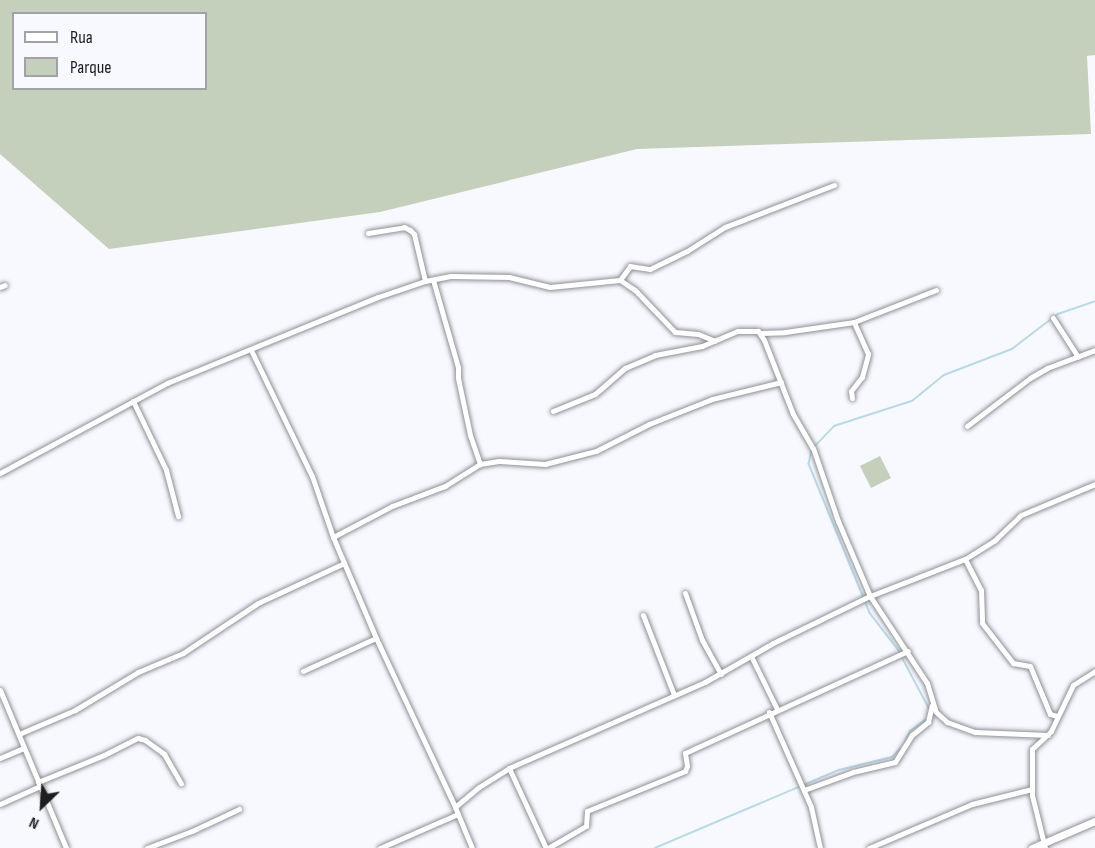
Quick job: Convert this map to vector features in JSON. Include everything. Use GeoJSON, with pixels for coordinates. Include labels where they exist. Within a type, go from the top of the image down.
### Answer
{"type":"FeatureCollection","features":[{"type":"Feature","properties":{"kind":"street"},"geometry":{"type":"LineString","coordinates":[[620,280],[630,266],[650,269],[687,251],[725,226],[834,185]]}},
{"type":"Feature","properties":{"kind":"street"},"geometry":{"type":"LineString","coordinates":[[368,233],[404,227],[410,230],[414,234],[425,281]]}},
{"type":"Feature","properties":{"kind":"street"},"geometry":{"type":"LineString","coordinates":[[0,473],[167,383],[251,350],[272,339],[425,281],[451,276],[501,276],[559,287],[620,280],[635,290],[675,332],[698,334],[715,340]]}},
{"type":"Feature","properties":{"kind":"street"},"geometry":{"type":"LineString","coordinates":[[433,280],[458,367],[458,378],[470,435],[480,464]]}},
{"type":"Feature","properties":{"kind":"street"},"geometry":{"type":"LineString","coordinates":[[553,411],[595,394],[625,368],[655,355],[702,346],[743,330],[754,330],[761,333],[785,332],[854,322],[936,290]]}},
{"type":"Feature","properties":{"kind":"street"},"geometry":{"type":"LineString","coordinates":[[1053,318],[1078,357]]}},
{"type":"Feature","properties":{"kind":"street"},"geometry":{"type":"LineString","coordinates":[[852,398],[851,391],[862,377],[868,354],[854,322]]}},
{"type":"Feature","properties":{"kind":"street"},"geometry":{"type":"LineString","coordinates":[[761,333],[797,423],[813,448],[838,520],[870,596],[908,651],[933,697],[936,712],[947,722],[975,732],[1048,735]]}},
{"type":"Feature","properties":{"kind":"street"},"geometry":{"type":"LineString","coordinates":[[251,350],[312,476],[333,537],[376,638],[472,848]]}},
{"type":"Feature","properties":{"kind":"street"},"geometry":{"type":"LineString","coordinates":[[967,426],[1030,378],[1047,368],[1095,350]]}},
{"type":"Feature","properties":{"kind":"street"},"geometry":{"type":"LineString","coordinates":[[333,537],[388,508],[445,486],[480,464],[499,461],[545,464],[596,451],[649,424],[712,399],[781,382]]}},
{"type":"Feature","properties":{"kind":"street"},"geometry":{"type":"LineString","coordinates":[[133,401],[166,470],[178,516]]}},
{"type":"Feature","properties":{"kind":"street"},"geometry":{"type":"LineString","coordinates":[[455,807],[479,787],[509,768],[721,674],[751,656],[870,596],[965,559],[994,540],[1021,515],[1095,484]]}},
{"type":"Feature","properties":{"kind":"street"},"geometry":{"type":"LineString","coordinates":[[965,559],[981,590],[982,623],[1013,663],[1030,666],[1050,714],[1057,716]]}},
{"type":"Feature","properties":{"kind":"street"},"geometry":{"type":"LineString","coordinates":[[19,734],[75,710],[138,672],[183,653],[258,603],[344,563]]}},
{"type":"Feature","properties":{"kind":"street"},"geometry":{"type":"LineString","coordinates":[[685,593],[702,640],[721,674]]}},
{"type":"Feature","properties":{"kind":"street"},"geometry":{"type":"LineString","coordinates":[[643,615],[674,695]]}},
{"type":"Feature","properties":{"kind":"street"},"geometry":{"type":"LineString","coordinates":[[303,671],[376,638]]}},
{"type":"Feature","properties":{"kind":"street"},"geometry":{"type":"LineString","coordinates":[[509,768],[547,848],[586,826],[587,811],[685,771],[685,753],[769,712],[908,651]]}},
{"type":"Feature","properties":{"kind":"street"},"geometry":{"type":"LineString","coordinates":[[751,656],[777,709]]}},
{"type":"Feature","properties":{"kind":"street"},"geometry":{"type":"LineString","coordinates":[[1044,846],[1032,789],[1034,772],[1032,749],[1048,735],[1073,685],[1095,671]]}},
{"type":"Feature","properties":{"kind":"street"},"geometry":{"type":"LineString","coordinates":[[0,690],[66,848]]}},
{"type":"Feature","properties":{"kind":"street"},"geometry":{"type":"LineString","coordinates":[[804,790],[854,772],[895,762],[912,735],[928,722],[933,697]]}},
{"type":"Feature","properties":{"kind":"street"},"geometry":{"type":"LineString","coordinates":[[769,712],[816,821],[820,848]]}},
{"type":"Feature","properties":{"kind":"street"},"geometry":{"type":"LineString","coordinates":[[0,804],[138,738],[146,740],[164,754],[181,783]]}},
{"type":"Feature","properties":{"kind":"street"},"geometry":{"type":"LineString","coordinates":[[0,758],[24,748]]}},
{"type":"Feature","properties":{"kind":"street"},"geometry":{"type":"LineString","coordinates":[[869,848],[972,804],[1032,789]]}},
{"type":"Feature","properties":{"kind":"street"},"geometry":{"type":"LineString","coordinates":[[147,848],[192,831],[239,808]]}},
{"type":"Feature","properties":{"kind":"street"},"geometry":{"type":"LineString","coordinates":[[380,848],[458,814]]}},
{"type":"Feature","properties":{"kind":"street"},"geometry":{"type":"LineString","coordinates":[[1032,848],[1044,846],[1095,821]]}},
{"type":"Feature","properties":{"kind":"green space"},"geometry":{"type":"Polygon","coordinates":[[[0,0],[1095,0],[1095,55],[1087,56],[1091,134],[637,149],[380,212],[109,249],[0,154],[0,0]]]}},
{"type":"Feature","properties":{"kind":"green space"},"geometry":{"type":"Polygon","coordinates":[[[880,456],[891,478],[871,488],[860,466],[880,456]]]}},
{"type":"Feature","properties":{"kind":"waterway"},"geometry":{"type":"LineString","coordinates":[[815,446],[834,426],[912,401],[944,375],[1012,349],[1058,314],[1095,301]]}},
{"type":"Feature","properties":{"kind":"waterway"},"geometry":{"type":"LineString","coordinates":[[812,450],[809,464],[870,613],[900,652]]}},
{"type":"Feature","properties":{"kind":"waterway"},"geometry":{"type":"LineString","coordinates":[[902,657],[929,708]]}},
{"type":"Feature","properties":{"kind":"waterway"},"geometry":{"type":"LineString","coordinates":[[905,742],[910,731],[925,720]]}},
{"type":"Feature","properties":{"kind":"waterway"},"geometry":{"type":"LineString","coordinates":[[655,848],[839,770],[892,757],[900,749]]}}]}
